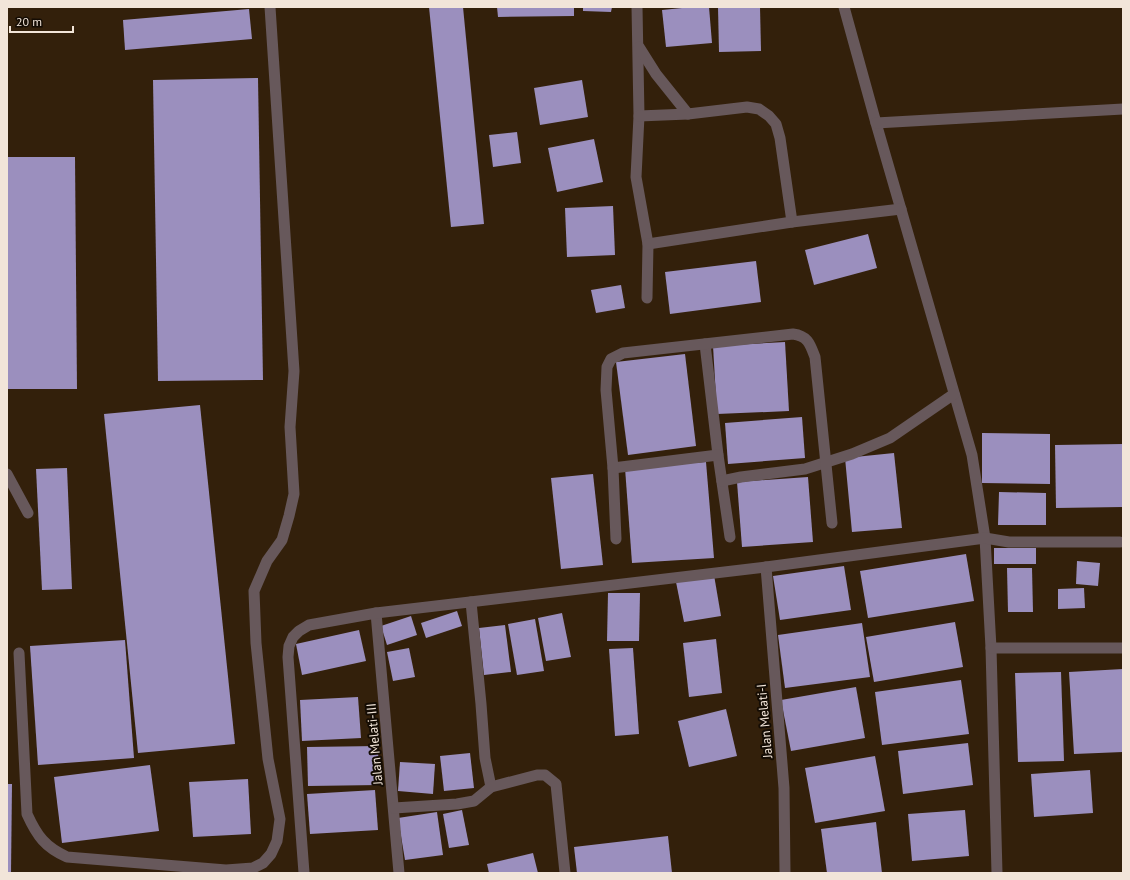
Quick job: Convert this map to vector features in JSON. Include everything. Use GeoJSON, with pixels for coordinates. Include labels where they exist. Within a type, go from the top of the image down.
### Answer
{"type":"FeatureCollection","features":[{"type":"Feature","properties":{"kind":"street"},"geometry":{"type":"LineString","coordinates":[[19,654],[27,814],[33,828],[42,841],[54,851],[67,857],[226,870],[253,868],[263,863],[271,854],[277,841],[280,818],[268,759],[256,643],[254,591],[267,561],[282,540],[294,494],[290,427],[294,371],[270,7]]}},
{"type":"Feature","properties":{"kind":"street"},"geometry":{"type":"LineString","coordinates":[[638,7],[639,116],[636,178],[648,244],[647,298]]}},
{"type":"Feature","properties":{"kind":"street"},"geometry":{"type":"LineString","coordinates":[[844,7],[972,455],[985,538],[991,648],[996,873]]}},
{"type":"Feature","properties":{"kind":"street"},"geometry":{"type":"LineString","coordinates":[[638,46],[656,74],[688,114]]}},
{"type":"Feature","properties":{"kind":"street"},"geometry":{"type":"LineString","coordinates":[[639,116],[688,114],[747,107],[759,109],[769,116],[776,124],[780,138],[792,222]]}},
{"type":"Feature","properties":{"kind":"street"},"geometry":{"type":"LineString","coordinates":[[876,123],[1123,109]]}},
{"type":"Feature","properties":{"kind":"street"},"geometry":{"type":"LineString","coordinates":[[648,244],[792,222],[901,209]]}},
{"type":"Feature","properties":{"kind":"street"},"geometry":{"type":"LineString","coordinates":[[616,539],[613,468],[606,390],[607,367],[611,359],[623,353],[794,334],[802,336],[808,341],[815,357],[832,522]]}},
{"type":"Feature","properties":{"kind":"street"},"geometry":{"type":"LineString","coordinates":[[705,344],[718,455],[730,537]]}},
{"type":"Feature","properties":{"kind":"street"},"geometry":{"type":"LineString","coordinates":[[722,481],[741,477],[805,469],[852,454],[890,438],[954,394]]}},
{"type":"Feature","properties":{"kind":"street"},"geometry":{"type":"LineString","coordinates":[[613,468],[718,455]]}},
{"type":"Feature","properties":{"kind":"street"},"geometry":{"type":"LineString","coordinates":[[7,474],[28,513]]}},
{"type":"Feature","properties":{"kind":"street"},"geometry":{"type":"LineString","coordinates":[[304,873],[288,657],[289,646],[294,637],[299,631],[309,625],[376,613],[766,567],[985,538],[1009,542],[1120,542]]}},
{"type":"Feature","properties":{"kind":"street","name":"Jalan Melati-I"},"geometry":{"type":"LineString","coordinates":[[766,567],[784,788],[784,873]]}},
{"type":"Feature","properties":{"kind":"street"},"geometry":{"type":"LineString","coordinates":[[471,602],[485,758],[491,787]]}},
{"type":"Feature","properties":{"kind":"street","name":"Jalan Melati-III"},"geometry":{"type":"LineString","coordinates":[[376,613],[399,873]]}},
{"type":"Feature","properties":{"kind":"street"},"geometry":{"type":"LineString","coordinates":[[991,648],[1123,648]]}},
{"type":"Feature","properties":{"kind":"street"},"geometry":{"type":"LineString","coordinates":[[394,808],[457,804],[474,801],[491,787],[537,775],[545,775],[556,784],[565,873]]}},
{"type":"Feature","properties":{"kind":"building"},"geometry":{"type":"Polygon","coordinates":[[[429,7],[463,7],[484,224],[451,227],[429,7]]]}},
{"type":"Feature","properties":{"kind":"building"},"geometry":{"type":"Polygon","coordinates":[[[497,7],[574,7],[574,16],[498,17],[497,7]]]}},
{"type":"Feature","properties":{"kind":"building"},"geometry":{"type":"Polygon","coordinates":[[[583,7],[612,7],[611,12],[583,11],[583,7]]]}},
{"type":"Feature","properties":{"kind":"building"},"geometry":{"type":"Polygon","coordinates":[[[709,7],[712,43],[666,47],[662,10],[709,7]]]}},
{"type":"Feature","properties":{"kind":"building"},"geometry":{"type":"Polygon","coordinates":[[[718,7],[760,7],[761,51],[719,52],[718,7]]]}},
{"type":"Feature","properties":{"kind":"building"},"geometry":{"type":"Polygon","coordinates":[[[249,9],[252,39],[125,50],[123,20],[249,9]]]}},
{"type":"Feature","properties":{"kind":"building"},"geometry":{"type":"Polygon","coordinates":[[[258,78],[263,380],[158,381],[153,80],[258,78]]]}},
{"type":"Feature","properties":{"kind":"building"},"geometry":{"type":"Polygon","coordinates":[[[582,80],[588,117],[540,125],[534,88],[582,80]]]}},
{"type":"Feature","properties":{"kind":"building"},"geometry":{"type":"Polygon","coordinates":[[[517,132],[521,163],[493,167],[489,135],[517,132]]]}},
{"type":"Feature","properties":{"kind":"building"},"geometry":{"type":"Polygon","coordinates":[[[594,139],[603,182],[557,192],[548,148],[594,139]]]}},
{"type":"Feature","properties":{"kind":"building"},"geometry":{"type":"Polygon","coordinates":[[[7,157],[75,157],[77,389],[7,389],[7,157]]]}},
{"type":"Feature","properties":{"kind":"building"},"geometry":{"type":"Polygon","coordinates":[[[613,206],[615,255],[567,257],[565,208],[613,206]]]}},
{"type":"Feature","properties":{"kind":"building"},"geometry":{"type":"Polygon","coordinates":[[[868,234],[877,268],[814,285],[805,250],[868,234]]]}},
{"type":"Feature","properties":{"kind":"building"},"geometry":{"type":"Polygon","coordinates":[[[756,261],[761,302],[670,314],[665,272],[756,261]]]}},
{"type":"Feature","properties":{"kind":"building"},"geometry":{"type":"Polygon","coordinates":[[[621,285],[625,308],[596,313],[591,290],[621,285]]]}},
{"type":"Feature","properties":{"kind":"building"},"geometry":{"type":"Polygon","coordinates":[[[785,342],[789,411],[717,414],[713,346],[785,342]]]}},
{"type":"Feature","properties":{"kind":"building"},"geometry":{"type":"Polygon","coordinates":[[[685,354],[696,446],[628,455],[616,362],[685,354]]]}},
{"type":"Feature","properties":{"kind":"building"},"geometry":{"type":"Polygon","coordinates":[[[200,405],[235,744],[138,753],[104,414],[200,405]]]}},
{"type":"Feature","properties":{"kind":"building"},"geometry":{"type":"Polygon","coordinates":[[[802,417],[805,458],[728,464],[725,423],[802,417]]]}},
{"type":"Feature","properties":{"kind":"building"},"geometry":{"type":"Polygon","coordinates":[[[982,433],[1050,434],[1050,484],[982,483],[982,433]]]}},
{"type":"Feature","properties":{"kind":"building"},"geometry":{"type":"Polygon","coordinates":[[[1123,444],[1123,507],[1056,508],[1055,445],[1123,444]]]}},
{"type":"Feature","properties":{"kind":"building"},"geometry":{"type":"Polygon","coordinates":[[[894,453],[902,528],[852,532],[845,458],[894,453]]]}},
{"type":"Feature","properties":{"kind":"building"},"geometry":{"type":"Polygon","coordinates":[[[706,462],[714,558],[632,563],[625,468],[706,462]]]}},
{"type":"Feature","properties":{"kind":"building"},"geometry":{"type":"Polygon","coordinates":[[[67,468],[72,589],[42,590],[36,469],[67,468]]]}},
{"type":"Feature","properties":{"kind":"building"},"geometry":{"type":"Polygon","coordinates":[[[593,474],[603,565],[561,569],[551,478],[593,474]]]}},
{"type":"Feature","properties":{"kind":"building"},"geometry":{"type":"Polygon","coordinates":[[[808,477],[813,542],[742,547],[737,482],[808,477]]]}},
{"type":"Feature","properties":{"kind":"building"},"geometry":{"type":"Polygon","coordinates":[[[999,492],[1046,493],[1046,525],[998,525],[999,492]]]}},
{"type":"Feature","properties":{"kind":"building"},"geometry":{"type":"Polygon","coordinates":[[[994,548],[1036,548],[1036,564],[994,564],[994,548]]]}},
{"type":"Feature","properties":{"kind":"building"},"geometry":{"type":"Polygon","coordinates":[[[966,554],[974,601],[868,618],[860,571],[966,554]]]}},
{"type":"Feature","properties":{"kind":"building"},"geometry":{"type":"Polygon","coordinates":[[[1077,561],[1100,563],[1098,586],[1076,584],[1077,561]]]}},
{"type":"Feature","properties":{"kind":"building"},"geometry":{"type":"Polygon","coordinates":[[[844,566],[851,610],[780,620],[773,576],[844,566]]]}},
{"type":"Feature","properties":{"kind":"building"},"geometry":{"type":"Polygon","coordinates":[[[1007,568],[1032,568],[1033,612],[1008,612],[1007,568]]]}},
{"type":"Feature","properties":{"kind":"building"},"geometry":{"type":"Polygon","coordinates":[[[714,575],[721,616],[684,622],[676,582],[714,575]]]}},
{"type":"Feature","properties":{"kind":"building"},"geometry":{"type":"Polygon","coordinates":[[[1084,588],[1085,608],[1058,609],[1058,589],[1084,588]]]}},
{"type":"Feature","properties":{"kind":"building"},"geometry":{"type":"Polygon","coordinates":[[[608,593],[640,593],[639,641],[607,641],[608,593]]]}},
{"type":"Feature","properties":{"kind":"building"},"geometry":{"type":"Polygon","coordinates":[[[457,611],[462,626],[426,638],[421,623],[457,611]]]}},
{"type":"Feature","properties":{"kind":"building"},"geometry":{"type":"Polygon","coordinates":[[[562,613],[571,657],[546,661],[538,618],[562,613]]]}},
{"type":"Feature","properties":{"kind":"building"},"geometry":{"type":"Polygon","coordinates":[[[411,616],[417,635],[387,645],[381,626],[411,616]]]}},
{"type":"Feature","properties":{"kind":"building"},"geometry":{"type":"Polygon","coordinates":[[[535,619],[544,671],[517,675],[508,624],[535,619]]]}},
{"type":"Feature","properties":{"kind":"building"},"geometry":{"type":"Polygon","coordinates":[[[955,622],[963,667],[874,682],[866,637],[955,622]]]}},
{"type":"Feature","properties":{"kind":"building"},"geometry":{"type":"Polygon","coordinates":[[[862,623],[870,677],[785,688],[778,635],[862,623]]]}},
{"type":"Feature","properties":{"kind":"building"},"geometry":{"type":"Polygon","coordinates":[[[505,625],[511,672],[484,675],[479,628],[505,625]]]}},
{"type":"Feature","properties":{"kind":"building"},"geometry":{"type":"Polygon","coordinates":[[[359,630],[366,661],[302,675],[296,644],[359,630]]]}},
{"type":"Feature","properties":{"kind":"building"},"geometry":{"type":"Polygon","coordinates":[[[716,639],[722,693],[689,697],[683,643],[716,639]]]}},
{"type":"Feature","properties":{"kind":"building"},"geometry":{"type":"Polygon","coordinates":[[[125,640],[134,758],[38,765],[30,646],[125,640]]]}},
{"type":"Feature","properties":{"kind":"building"},"geometry":{"type":"Polygon","coordinates":[[[409,648],[415,677],[393,681],[387,652],[409,648]]]}},
{"type":"Feature","properties":{"kind":"building"},"geometry":{"type":"Polygon","coordinates":[[[633,648],[639,734],[615,736],[609,649],[633,648]]]}},
{"type":"Feature","properties":{"kind":"building"},"geometry":{"type":"Polygon","coordinates":[[[1123,669],[1123,752],[1074,754],[1069,672],[1123,669]]]}},
{"type":"Feature","properties":{"kind":"building"},"geometry":{"type":"Polygon","coordinates":[[[1061,672],[1064,761],[1018,762],[1015,673],[1061,672]]]}},
{"type":"Feature","properties":{"kind":"building"},"geometry":{"type":"Polygon","coordinates":[[[961,680],[969,734],[882,745],[875,692],[961,680]]]}},
{"type":"Feature","properties":{"kind":"building"},"geometry":{"type":"Polygon","coordinates":[[[856,687],[865,738],[791,751],[781,700],[856,687]]]}},
{"type":"Feature","properties":{"kind":"building"},"geometry":{"type":"Polygon","coordinates":[[[358,697],[361,738],[302,741],[300,700],[358,697]]]}},
{"type":"Feature","properties":{"kind":"building"},"geometry":{"type":"Polygon","coordinates":[[[726,709],[737,756],[689,767],[678,721],[726,709]]]}},
{"type":"Feature","properties":{"kind":"building"},"geometry":{"type":"Polygon","coordinates":[[[968,743],[973,785],[903,794],[898,751],[968,743]]]}},
{"type":"Feature","properties":{"kind":"building"},"geometry":{"type":"Polygon","coordinates":[[[378,746],[379,785],[308,786],[307,747],[378,746]]]}},
{"type":"Feature","properties":{"kind":"building"},"geometry":{"type":"Polygon","coordinates":[[[470,753],[474,788],[444,791],[440,756],[470,753]]]}},
{"type":"Feature","properties":{"kind":"building"},"geometry":{"type":"Polygon","coordinates":[[[875,756],[885,811],[815,823],[805,768],[875,756]]]}},
{"type":"Feature","properties":{"kind":"building"},"geometry":{"type":"Polygon","coordinates":[[[400,762],[435,764],[433,794],[398,791],[400,762]]]}},
{"type":"Feature","properties":{"kind":"building"},"geometry":{"type":"Polygon","coordinates":[[[150,765],[159,831],[62,843],[54,777],[150,765]]]}},
{"type":"Feature","properties":{"kind":"building"},"geometry":{"type":"Polygon","coordinates":[[[1090,770],[1093,813],[1034,817],[1031,774],[1090,770]]]}},
{"type":"Feature","properties":{"kind":"building"},"geometry":{"type":"Polygon","coordinates":[[[248,779],[251,834],[193,837],[189,782],[248,779]]]}},
{"type":"Feature","properties":{"kind":"building"},"geometry":{"type":"Polygon","coordinates":[[[7,784],[12,784],[11,873],[7,873],[7,784]]]}},
{"type":"Feature","properties":{"kind":"building"},"geometry":{"type":"Polygon","coordinates":[[[375,790],[378,830],[310,834],[307,794],[375,790]]]}},
{"type":"Feature","properties":{"kind":"building"},"geometry":{"type":"Polygon","coordinates":[[[462,810],[469,845],[449,848],[443,814],[462,810]]]}},
{"type":"Feature","properties":{"kind":"building"},"geometry":{"type":"Polygon","coordinates":[[[965,810],[969,856],[912,861],[908,814],[965,810]]]}},
{"type":"Feature","properties":{"kind":"building"},"geometry":{"type":"Polygon","coordinates":[[[437,812],[443,855],[405,860],[398,818],[437,812]]]}},
{"type":"Feature","properties":{"kind":"building"},"geometry":{"type":"Polygon","coordinates":[[[876,822],[882,873],[827,873],[821,829],[876,822]]]}},
{"type":"Feature","properties":{"kind":"building"},"geometry":{"type":"Polygon","coordinates":[[[668,836],[672,873],[577,873],[574,847],[668,836]]]}},
{"type":"Feature","properties":{"kind":"building"},"geometry":{"type":"Polygon","coordinates":[[[533,853],[538,873],[489,873],[487,864],[533,853]]]}}]}
